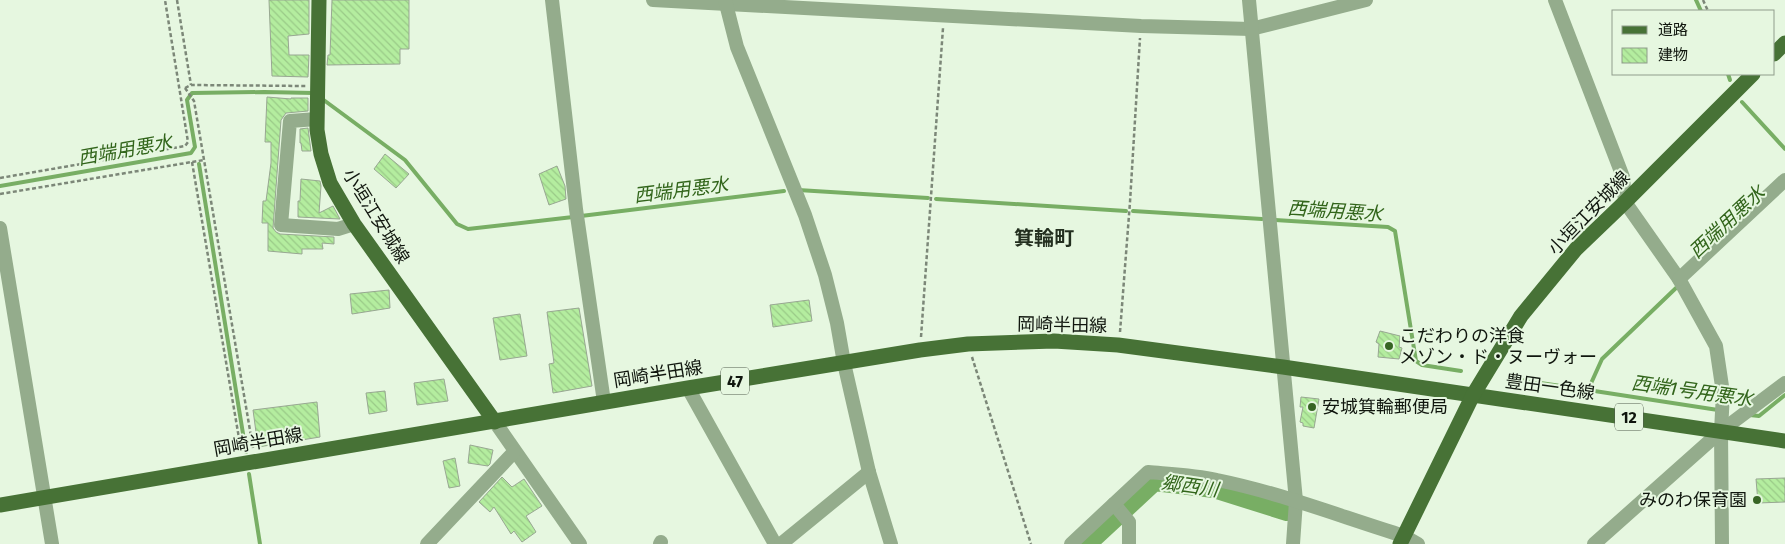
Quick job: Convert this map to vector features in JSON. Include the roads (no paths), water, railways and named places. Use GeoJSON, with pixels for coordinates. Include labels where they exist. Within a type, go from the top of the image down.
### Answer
{"type":"FeatureCollection","features":[{"type":"Feature","properties":{"kind":"main road","name":"小垣江安城線"},"geometry":{"type":"LineString","coordinates":[[318,0],[317,119],[320,154],[330,182],[354,224],[494,422]]}},
{"type":"Feature","properties":{"kind":"main road"},"geometry":{"type":"LineString","coordinates":[[1775,53],[1785,43]]}},
{"type":"Feature","properties":{"kind":"main road","name":"小垣江安城線"},"geometry":{"type":"LineString","coordinates":[[1473,394],[1521,316],[1576,249],[1752,75]]}},
{"type":"Feature","properties":{"kind":"main road","name":"岡崎半田線"},"geometry":{"type":"LineString","coordinates":[[0,505],[688,388],[920,350],[968,344],[1054,341],[1118,345],[1473,394]]}},
{"type":"Feature","properties":{"kind":"main road"},"geometry":{"type":"LineString","coordinates":[[1402,540],[1473,394]]}},
{"type":"Feature","properties":{"kind":"main road","name":"豊田一色線"},"geometry":{"type":"LineString","coordinates":[[1473,394],[1785,441]]}},
{"type":"Feature","properties":{"kind":"street"},"geometry":{"type":"LineString","coordinates":[[552,0],[576,208],[604,402]]}},
{"type":"Feature","properties":{"kind":"street"},"geometry":{"type":"LineString","coordinates":[[653,0],[726,2],[1141,26],[1251,29],[1366,0]]}},
{"type":"Feature","properties":{"kind":"street"},"geometry":{"type":"LineString","coordinates":[[1249,0],[1296,501],[1293,544]]}},
{"type":"Feature","properties":{"kind":"street"},"geometry":{"type":"LineString","coordinates":[[1555,0],[1623,177],[1625,202],[1680,279],[1716,346],[1724,393],[1722,544]]}},
{"type":"Feature","properties":{"kind":"street"},"geometry":{"type":"LineString","coordinates":[[726,2],[737,47],[805,215],[827,285],[869,472],[891,544]]}},
{"type":"Feature","properties":{"kind":"street"},"geometry":{"type":"LineString","coordinates":[[317,119],[290,120],[281,225],[338,229],[354,224]]}},
{"type":"Feature","properties":{"kind":"street"},"geometry":{"type":"LineString","coordinates":[[1680,279],[1785,180]]}},
{"type":"Feature","properties":{"kind":"street"},"geometry":{"type":"LineString","coordinates":[[0,228],[52,544]]}},
{"type":"Feature","properties":{"kind":"street"},"geometry":{"type":"LineString","coordinates":[[1594,544],[1722,431],[1785,383]]}},
{"type":"Feature","properties":{"kind":"street"},"geometry":{"type":"LineString","coordinates":[[688,388],[775,544]]}},
{"type":"Feature","properties":{"kind":"street"},"geometry":{"type":"LineString","coordinates":[[494,422],[580,544]]}},
{"type":"Feature","properties":{"kind":"street"},"geometry":{"type":"LineString","coordinates":[[426,544],[514,452]]}},
{"type":"Feature","properties":{"kind":"street"},"geometry":{"type":"LineString","coordinates":[[781,544],[869,472]]}},
{"type":"Feature","properties":{"kind":"street"},"geometry":{"type":"LineString","coordinates":[[1071,544],[1148,472],[1215,479],[1296,501],[1402,540],[1418,544]]}},
{"type":"Feature","properties":{"kind":"street"},"geometry":{"type":"LineString","coordinates":[[1114,504],[1129,522],[1129,544]]}},
{"type":"Feature","properties":{"kind":"waterway","name":"西端用悪水"},"geometry":{"type":"LineString","coordinates":[[1696,0],[1701,10]]}},
{"type":"Feature","properties":{"kind":"waterway","name":"西端用悪水"},"geometry":{"type":"LineString","coordinates":[[1728,75],[1730,80]]}},
{"type":"Feature","properties":{"kind":"waterway","name":"西端用悪水"},"geometry":{"type":"LineString","coordinates":[[0,186],[191,153],[195,147],[187,100],[192,93],[314,93]]}},
{"type":"Feature","properties":{"kind":"waterway","name":"西端用悪水"},"geometry":{"type":"LineString","coordinates":[[321,98],[405,160],[457,224],[468,229],[573,217]]}},
{"type":"Feature","properties":{"kind":"waterway","name":"西端用悪水"},"geometry":{"type":"LineString","coordinates":[[1742,102],[1785,149]]}},
{"type":"Feature","properties":{"kind":"waterway"},"geometry":{"type":"LineString","coordinates":[[199,164],[246,452]]}},
{"type":"Feature","properties":{"kind":"waterway","name":"西端用悪水"},"geometry":{"type":"LineString","coordinates":[[798,190],[928,198]]}},
{"type":"Feature","properties":{"kind":"waterway","name":"西端用悪水"},"geometry":{"type":"LineString","coordinates":[[581,216],[784,191]]}},
{"type":"Feature","properties":{"kind":"waterway","name":"西端用悪水"},"geometry":{"type":"LineString","coordinates":[[936,199],[1126,211]]}},
{"type":"Feature","properties":{"kind":"waterway","name":"西端用悪水"},"geometry":{"type":"LineString","coordinates":[[1133,211],[1262,219]]}},
{"type":"Feature","properties":{"kind":"waterway","name":"西端用悪水"},"geometry":{"type":"LineString","coordinates":[[1275,220],[1388,227],[1395,231],[1416,361],[1422,365],[1461,371]]}},
{"type":"Feature","properties":{"kind":"waterway","name":"西端用悪水"},"geometry":{"type":"LineString","coordinates":[[1586,390],[1588,390],[1602,359],[1676,288]]}},
{"type":"Feature","properties":{"kind":"waterway","name":"西端用悪水"},"geometry":{"type":"LineString","coordinates":[[1514,379],[1581,389]]}},
{"type":"Feature","properties":{"kind":"waterway","name":"西端1号用悪水"},"geometry":{"type":"LineString","coordinates":[[1588,390],[1718,410]]}},
{"type":"Feature","properties":{"kind":"waterway","name":"西端1号用悪水"},"geometry":{"type":"LineString","coordinates":[[1750,415],[1759,416],[1785,395]]}},
{"type":"Feature","properties":{"kind":"waterway"},"geometry":{"type":"LineString","coordinates":[[249,474],[260,544]]}},
{"type":"Feature","properties":{"kind":"waterway","name":"郷西川"},"geometry":{"type":"LineString","coordinates":[[1085,544],[1154,480],[1214,487],[1287,510]]}},
{"type":"Feature","properties":{"kind":"place","name":"こだわりの洋食 メゾン・ド・ヌーヴォー"},"geometry":{"type":"Point","coordinates":[1389,346]}},
{"type":"Feature","properties":{"kind":"place","name":"安城箕輪郵便局"},"geometry":{"type":"Point","coordinates":[1312,407]}},
{"type":"Feature","properties":{"kind":"place","name":"みのわ保育園"},"geometry":{"type":"Point","coordinates":[1757,500]}},
{"type":"Feature","properties":{"kind":"district","name":"箕輪町"},"geometry":{"type":"Point","coordinates":[1044,238]}}]}
